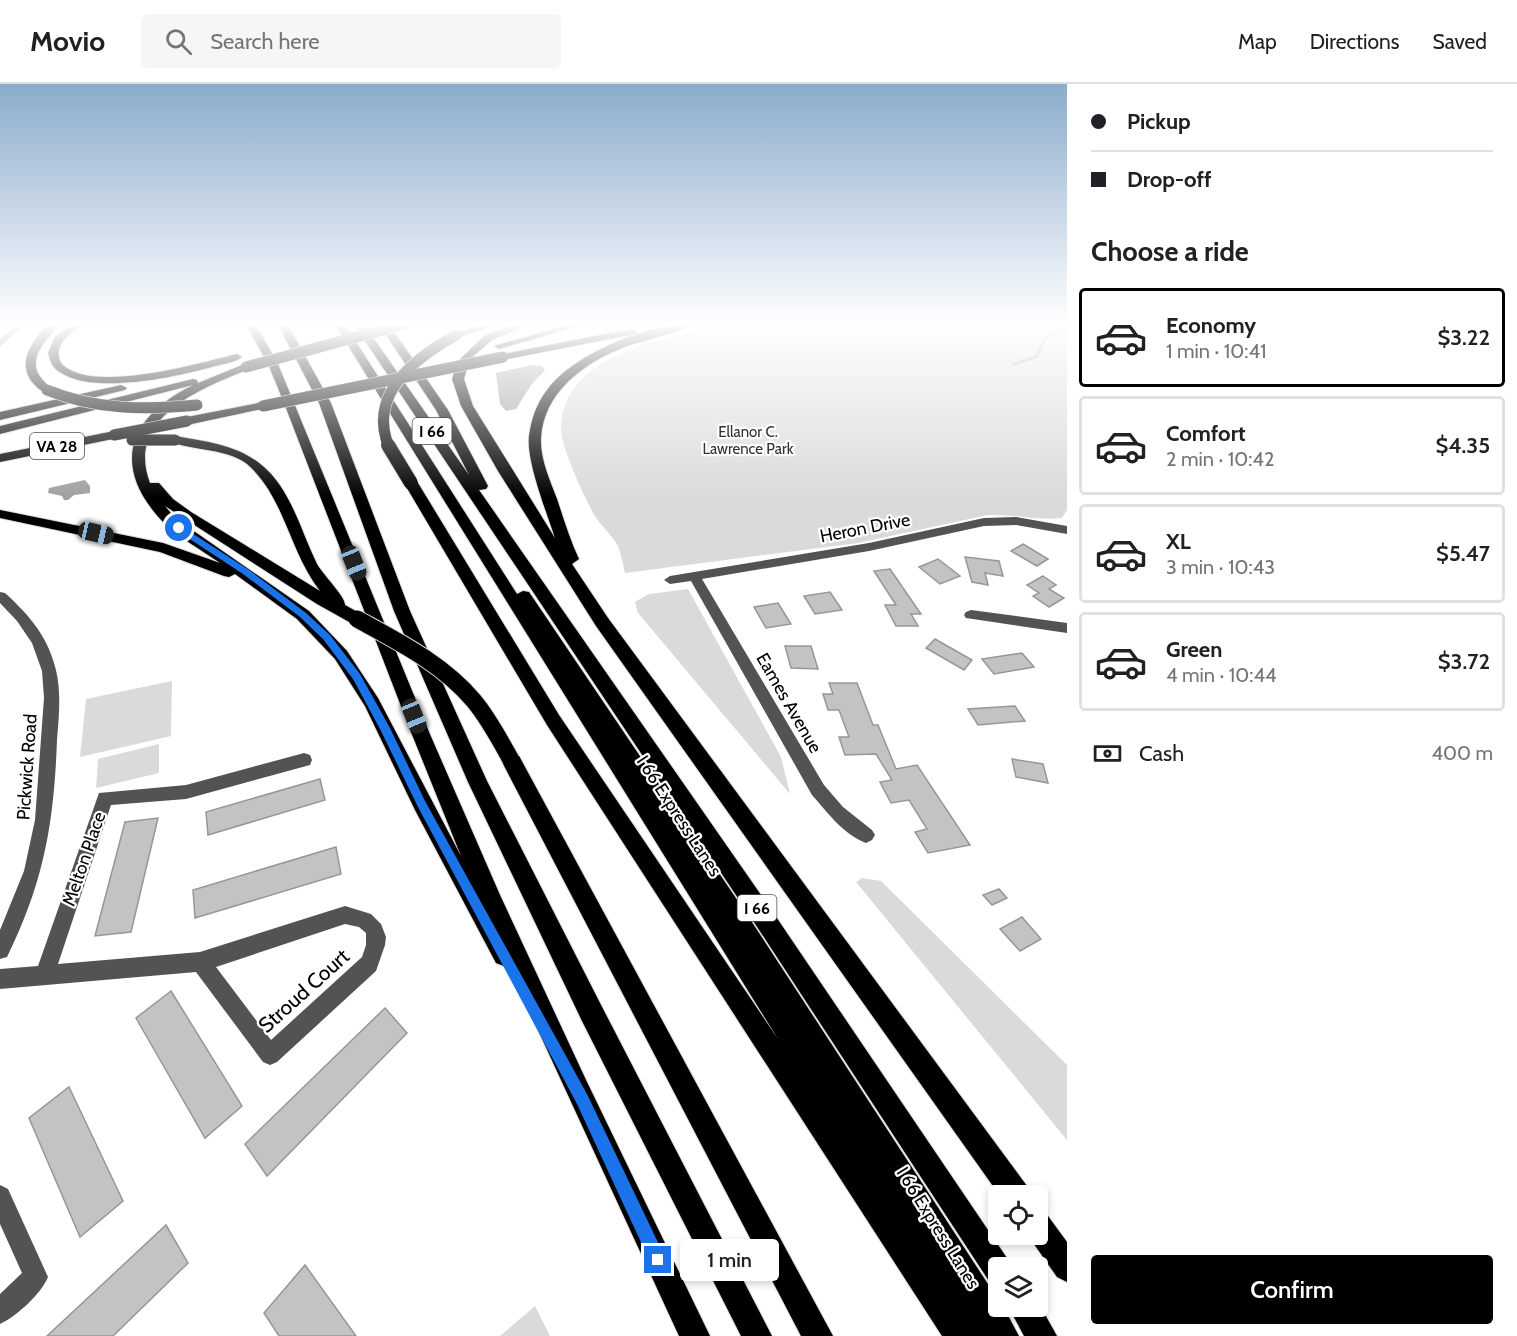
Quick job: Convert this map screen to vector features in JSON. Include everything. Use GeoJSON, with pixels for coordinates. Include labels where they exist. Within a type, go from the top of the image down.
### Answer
{"type":"FeatureCollection","features":[{"type":"Feature","properties":{"kind":"highway"},"geometry":{"type":"LineString","coordinates":[[37,381],[47,390],[76,401],[114,408],[156,408],[262,400]]}},
{"type":"Feature","properties":{"kind":"highway"},"geometry":{"type":"LineString","coordinates":[[0,416],[144,381]]}},
{"type":"Feature","properties":{"kind":"highway","name":"VA 28"},"geometry":{"type":"LineString","coordinates":[[0,430],[173,381]]}},
{"type":"Feature","properties":{"kind":"highway"},"geometry":{"type":"LineString","coordinates":[[206,381],[177,398],[156,416],[140,442],[138,459],[140,478],[149,497],[179,528],[303,615],[327,637],[357,677],[422,804],[582,1099]]}},
{"type":"Feature","properties":{"kind":"highway"},"geometry":{"type":"LineString","coordinates":[[279,381],[290,403],[465,841],[582,1099],[694,1336]]}},
{"type":"Feature","properties":{"kind":"highway"},"geometry":{"type":"LineString","coordinates":[[313,381],[325,403],[396,595],[459,740],[596,1022],[757,1336]]}},
{"type":"Feature","properties":{"kind":"highway"},"geometry":{"type":"LineString","coordinates":[[0,458],[112,439],[262,400],[354,381]]}},
{"type":"Feature","properties":{"kind":"highway","name":"I 66 Express Lanes"},"geometry":{"type":"LineString","coordinates":[[376,381],[764,994],[976,1336]]}},
{"type":"Feature","properties":{"kind":"highway"},"geometry":{"type":"LineString","coordinates":[[397,381],[386,400],[382,419],[384,433],[411,483],[559,729],[960,1336]]}},
{"type":"Feature","properties":{"kind":"highway","name":"I 66"},"geometry":{"type":"LineString","coordinates":[[398,381],[758,909],[990,1257]]}},
{"type":"Feature","properties":{"kind":"highway"},"geometry":{"type":"LineString","coordinates":[[423,381],[442,410],[506,539]]}},
{"type":"Feature","properties":{"kind":"highway"},"geometry":{"type":"LineString","coordinates":[[459,381],[459,387],[487,442],[615,639],[764,842],[1009,1185]]}},
{"type":"Feature","properties":{"kind":"highway"},"geometry":{"type":"LineString","coordinates":[[563,381],[555,388],[545,403],[538,419],[535,440],[537,452],[562,535],[578,571],[607,620],[615,639]]}},
{"type":"Feature","properties":{"kind":"highway"},"geometry":{"type":"LineString","coordinates":[[112,439],[175,440],[200,443],[232,451],[248,458],[265,471],[282,499],[319,591]]}},
{"type":"Feature","properties":{"kind":"highway"},"geometry":{"type":"LineString","coordinates":[[140,442],[146,472],[162,497],[319,591],[357,619],[432,664],[461,687],[486,718],[511,760],[818,1336]]}},
{"type":"Feature","properties":{"kind":"highway"},"geometry":{"type":"LineString","coordinates":[[0,514],[96,533],[178,553],[223,569],[274,594]]}},
{"type":"Feature","properties":{"kind":"highway"},"geometry":{"type":"LineString","coordinates":[[471,533],[535,612],[816,1041],[1004,1336]]}},
{"type":"Feature","properties":{"kind":"highway"},"geometry":{"type":"LineString","coordinates":[[1048,1240],[1067,1267]]}},
{"type":"Feature","properties":{"kind":"highway"},"geometry":{"type":"LineString","coordinates":[[1030,1317],[1042,1336]]}},
{"type":"Feature","properties":{"kind":"street","name":"Heron Drive"},"geometry":{"type":"LineString","coordinates":[[670,580],[909,539],[984,522],[1016,521],[1067,530]]}},
{"type":"Feature","properties":{"kind":"street","name":"Eames Avenue"},"geometry":{"type":"LineString","coordinates":[[695,577],[812,780],[837,812],[866,835]]}},
{"type":"Feature","properties":{"kind":"street","name":"Pickwick Road"},"geometry":{"type":"LineString","coordinates":[[0,597],[33,632],[48,664],[52,689],[47,791],[42,837],[28,888],[0,950]]}},
{"type":"Feature","properties":{"kind":"street"},"geometry":{"type":"LineString","coordinates":[[971,615],[1067,628]]}},
{"type":"Feature","properties":{"kind":"street","name":"Melton Place"},"geometry":{"type":"LineString","coordinates":[[44,976],[105,798],[186,792],[304,760]]}},
{"type":"Feature","properties":{"kind":"street","name":"Stroud Court"},"geometry":{"type":"LineString","coordinates":[[0,980],[200,962],[345,915],[364,917],[374,927],[377,946],[369,964],[270,1055],[200,962]]}},
{"type":"Feature","properties":{"kind":"street"},"geometry":{"type":"LineString","coordinates":[[0,1197],[36,1277],[0,1311]]}},
{"type":"Feature","properties":{"kind":"green space","name":"Ellanor C. Lawrence Park"},"geometry":{"type":"Polygon","coordinates":[[[581,381],[1067,381],[1067,510],[1062,518],[988,515],[858,543],[625,573],[618,546],[594,514],[568,457],[561,428],[566,402],[581,381]]]}},
{"type":"Feature","properties":{"kind":"green space"},"geometry":{"type":"Polygon","coordinates":[[[688,589],[781,757],[790,794],[638,613],[635,602],[649,594],[688,589]]]}},
{"type":"Feature","properties":{"kind":"green space"},"geometry":{"type":"Polygon","coordinates":[[[172,681],[171,736],[80,757],[86,699],[172,681]]]}},
{"type":"Feature","properties":{"kind":"green space"},"geometry":{"type":"Polygon","coordinates":[[[159,744],[159,773],[96,788],[98,759],[159,744]]]}},
{"type":"Feature","properties":{"kind":"green space"},"geometry":{"type":"Polygon","coordinates":[[[862,878],[881,881],[1067,1065],[1067,1140],[856,882],[862,878]]]}},
{"type":"Feature","properties":{"kind":"green space"},"geometry":{"type":"Polygon","coordinates":[[[535,1306],[550,1336],[500,1336],[535,1306]]]}},
{"type":"Feature","properties":{"kind":"shaded area"},"geometry":{"type":"Polygon","coordinates":[[[497,381],[534,381],[516,409],[506,411],[500,404],[497,381]]]}},
{"type":"Feature","properties":{"kind":"shaded area"},"geometry":{"type":"Polygon","coordinates":[[[85,480],[90,486],[90,493],[74,495],[64,500],[62,496],[48,493],[49,488],[85,480]]]}},
{"type":"Feature","properties":{"kind":"building"},"geometry":{"type":"Polygon","coordinates":[[[1023,544],[1048,559],[1037,566],[1011,551],[1023,544]]]}},
{"type":"Feature","properties":{"kind":"building"},"geometry":{"type":"Polygon","coordinates":[[[965,557],[999,561],[1003,576],[985,573],[988,585],[972,582],[965,557]]]}},
{"type":"Feature","properties":{"kind":"building"},"geometry":{"type":"Polygon","coordinates":[[[938,559],[960,576],[940,584],[919,567],[938,559]]]}},
{"type":"Feature","properties":{"kind":"building"},"geometry":{"type":"Polygon","coordinates":[[[890,569],[921,614],[911,614],[918,626],[896,626],[885,605],[896,605],[874,571],[890,569]]]}},
{"type":"Feature","properties":{"kind":"building"},"geometry":{"type":"Polygon","coordinates":[[[1043,576],[1056,585],[1049,589],[1064,598],[1049,607],[1033,596],[1039,593],[1027,585],[1043,576]]]}},
{"type":"Feature","properties":{"kind":"building"},"geometry":{"type":"Polygon","coordinates":[[[830,592],[842,610],[815,614],[804,596],[830,592]]]}},
{"type":"Feature","properties":{"kind":"building"},"geometry":{"type":"Polygon","coordinates":[[[778,603],[791,624],[766,628],[754,607],[778,603]]]}},
{"type":"Feature","properties":{"kind":"building"},"geometry":{"type":"Polygon","coordinates":[[[935,639],[972,660],[964,670],[926,648],[935,639]]]}},
{"type":"Feature","properties":{"kind":"building"},"geometry":{"type":"Polygon","coordinates":[[[785,646],[811,646],[818,669],[791,668],[785,646]]]}},
{"type":"Feature","properties":{"kind":"building"},"geometry":{"type":"Polygon","coordinates":[[[1022,653],[1034,667],[994,674],[982,659],[1022,653]]]}},
{"type":"Feature","properties":{"kind":"building"},"geometry":{"type":"Polygon","coordinates":[[[829,683],[857,683],[873,725],[878,725],[896,769],[917,765],[970,845],[928,853],[915,832],[927,829],[909,800],[891,803],[880,782],[892,780],[876,754],[845,755],[839,737],[849,737],[839,710],[828,710],[823,694],[833,694],[829,683]]]}},
{"type":"Feature","properties":{"kind":"building"},"geometry":{"type":"Polygon","coordinates":[[[1015,706],[1025,721],[978,725],[968,709],[1015,706]]]}},
{"type":"Feature","properties":{"kind":"building"},"geometry":{"type":"Polygon","coordinates":[[[1012,759],[1043,764],[1048,783],[1016,777],[1012,759]]]}},
{"type":"Feature","properties":{"kind":"building"},"geometry":{"type":"Polygon","coordinates":[[[320,779],[325,800],[208,835],[206,812],[320,779]]]}},
{"type":"Feature","properties":{"kind":"building"},"geometry":{"type":"Polygon","coordinates":[[[158,818],[131,932],[95,936],[125,822],[158,818]]]}},
{"type":"Feature","properties":{"kind":"building"},"geometry":{"type":"Polygon","coordinates":[[[336,847],[341,874],[195,918],[193,890],[336,847]]]}},
{"type":"Feature","properties":{"kind":"building"},"geometry":{"type":"Polygon","coordinates":[[[999,889],[1007,898],[992,905],[983,895],[999,889]]]}},
{"type":"Feature","properties":{"kind":"building"},"geometry":{"type":"Polygon","coordinates":[[[1022,917],[1041,939],[1020,951],[1000,929],[1022,917]]]}},
{"type":"Feature","properties":{"kind":"building"},"geometry":{"type":"Polygon","coordinates":[[[171,991],[242,1106],[205,1138],[136,1018],[171,991]]]}},
{"type":"Feature","properties":{"kind":"building"},"geometry":{"type":"Polygon","coordinates":[[[385,1008],[407,1033],[267,1176],[245,1144],[385,1008]]]}},
{"type":"Feature","properties":{"kind":"building"},"geometry":{"type":"Polygon","coordinates":[[[69,1087],[123,1201],[80,1237],[29,1118],[69,1087]]]}},
{"type":"Feature","properties":{"kind":"building"},"geometry":{"type":"Polygon","coordinates":[[[166,1225],[188,1263],[113,1336],[47,1336],[166,1225]]]}},
{"type":"Feature","properties":{"kind":"building"},"geometry":{"type":"Polygon","coordinates":[[[305,1265],[356,1336],[279,1336],[264,1313],[305,1265]]]}},
{"type":"Feature","properties":{"kind":"route"},"geometry":{"type":"LineString","coordinates":[[179,528],[246,572],[303,615],[327,637],[357,677],[385,728],[414,789],[582,1099],[658,1260]]}}]}
